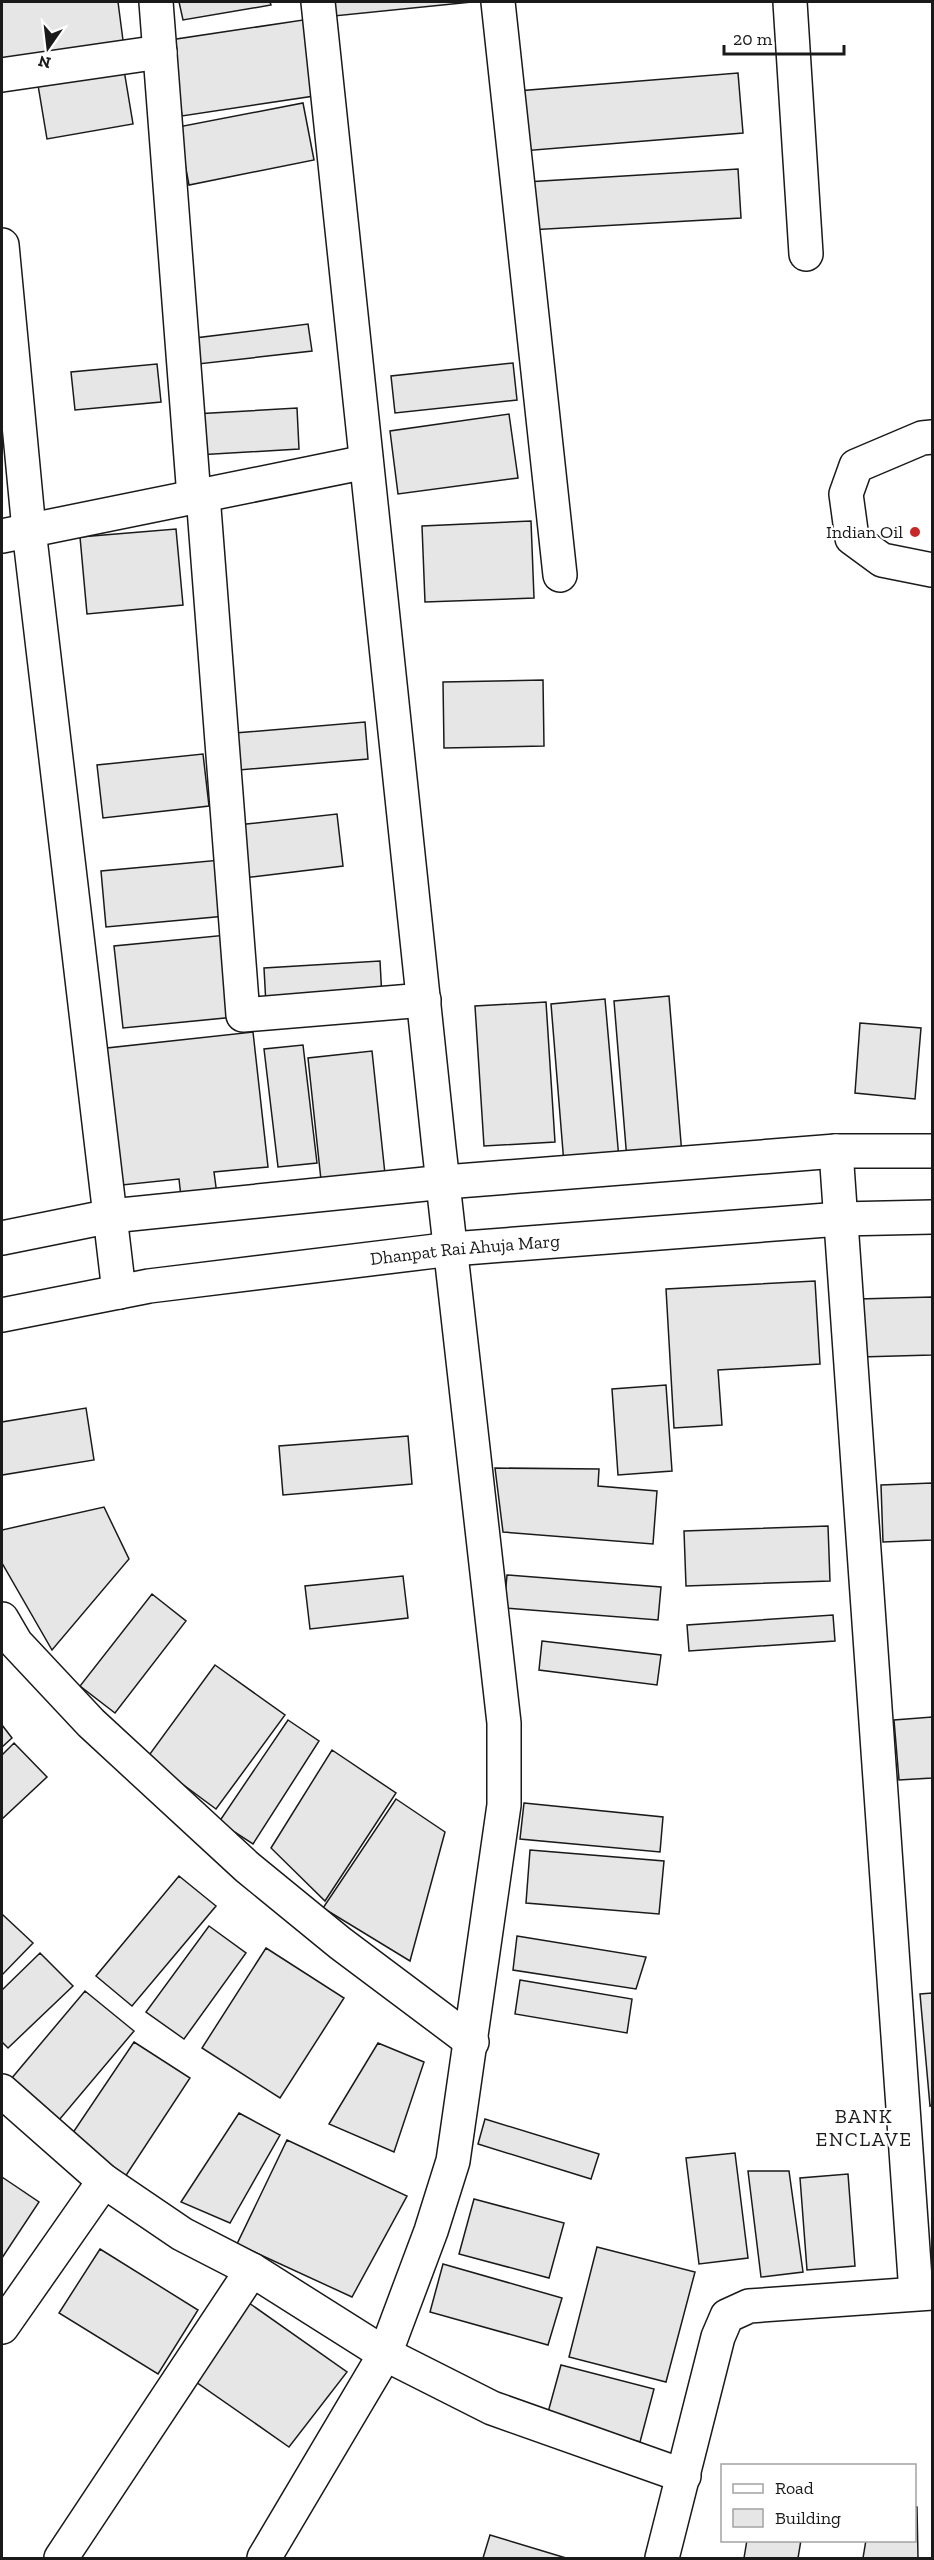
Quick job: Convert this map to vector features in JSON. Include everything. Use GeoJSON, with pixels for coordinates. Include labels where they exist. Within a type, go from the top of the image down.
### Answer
{"type":"FeatureCollection","features":[{"type":"Feature","properties":{"kind":"street"},"geometry":{"type":"LineString","coordinates":[[156,2],[243,1015],[424,1000]]}},
{"type":"Feature","properties":{"kind":"street"},"geometry":{"type":"LineString","coordinates":[[264,2559],[385,2354],[432,2231],[453,2161],[472,2043],[504,1805],[504,1723],[424,1000],[318,2]]}},
{"type":"Feature","properties":{"kind":"street"},"geometry":{"type":"LineString","coordinates":[[498,2],[560,575]]}},
{"type":"Feature","properties":{"kind":"street"},"geometry":{"type":"LineString","coordinates":[[790,2],[806,254]]}},
{"type":"Feature","properties":{"kind":"street"},"geometry":{"type":"LineString","coordinates":[[2,75],[160,52]]}},
{"type":"Feature","properties":{"kind":"street"},"geometry":{"type":"LineString","coordinates":[[2,245],[15,533],[111,1216],[119,1292]]}},
{"type":"Feature","properties":{"kind":"street"},"geometry":{"type":"LineString","coordinates":[[933,437],[922,438],[856,466],[846,494],[852,538],[882,560],[933,570]]}},
{"type":"Feature","properties":{"kind":"street"},"geometry":{"type":"LineString","coordinates":[[15,533],[366,462]]}},
{"type":"Feature","properties":{"kind":"street"},"geometry":{"type":"LineString","coordinates":[[2,1238],[111,1216],[444,1182],[836,1152],[933,1151]]}},
{"type":"Feature","properties":{"kind":"street"},"geometry":{"type":"LineString","coordinates":[[662,2559],[718,2337],[727,2316],[749,2306],[924,2293],[836,1152]]}},
{"type":"Feature","properties":{"kind":"street","name":"Dhanpat Rai Ahuja Marg"},"geometry":{"type":"LineString","coordinates":[[2,1315],[148,1286],[452,1249],[840,1219],[933,1217]]}},
{"type":"Feature","properties":{"kind":"street"},"geometry":{"type":"LineString","coordinates":[[2,1619],[16,1643],[91,1723],[247,1867],[340,1943],[472,2043]]}},
{"type":"Feature","properties":{"kind":"street"},"geometry":{"type":"LineString","coordinates":[[2,2091],[104,2181],[182,2234],[252,2270],[385,2354],[502,2412],[684,2476]]}},
{"type":"Feature","properties":{"kind":"street"},"geometry":{"type":"LineString","coordinates":[[2,2326],[104,2181]]}},
{"type":"Feature","properties":{"kind":"street"},"geometry":{"type":"LineString","coordinates":[[61,2559],[252,2270]]}},
{"type":"Feature","properties":{"kind":"building"},"geometry":{"type":"Polygon","coordinates":[[[2,2],[118,2],[124,48],[2,66],[2,2]]]}},
{"type":"Feature","properties":{"kind":"building"},"geometry":{"type":"Polygon","coordinates":[[[179,2],[270,2],[271,5],[183,20],[179,2]]]}},
{"type":"Feature","properties":{"kind":"building"},"geometry":{"type":"Polygon","coordinates":[[[332,2],[472,2],[334,16],[332,2]]]}},
{"type":"Feature","properties":{"kind":"building"},"geometry":{"type":"Polygon","coordinates":[[[303,20],[314,96],[182,116],[170,40],[303,20]]]}},
{"type":"Feature","properties":{"kind":"building"},"geometry":{"type":"Polygon","coordinates":[[[123,64],[133,124],[47,139],[37,79],[123,64]]]}},
{"type":"Feature","properties":{"kind":"building"},"geometry":{"type":"Polygon","coordinates":[[[738,73],[743,133],[522,151],[517,91],[738,73]]]}},
{"type":"Feature","properties":{"kind":"building"},"geometry":{"type":"Polygon","coordinates":[[[303,103],[314,160],[189,185],[178,127],[303,103]]]}},
{"type":"Feature","properties":{"kind":"building"},"geometry":{"type":"Polygon","coordinates":[[[738,169],[741,218],[529,230],[526,182],[738,169]]]}},
{"type":"Feature","properties":{"kind":"building"},"geometry":{"type":"Polygon","coordinates":[[[308,324],[312,351],[198,364],[195,338],[308,324]]]}},
{"type":"Feature","properties":{"kind":"building"},"geometry":{"type":"Polygon","coordinates":[[[513,363],[517,400],[395,413],[391,376],[513,363]]]}},
{"type":"Feature","properties":{"kind":"building"},"geometry":{"type":"Polygon","coordinates":[[[157,364],[161,402],[75,410],[71,372],[157,364]]]}},
{"type":"Feature","properties":{"kind":"building"},"geometry":{"type":"Polygon","coordinates":[[[297,408],[299,449],[197,455],[194,414],[297,408]]]}},
{"type":"Feature","properties":{"kind":"building"},"geometry":{"type":"Polygon","coordinates":[[[509,414],[518,478],[398,494],[390,431],[509,414]]]}},
{"type":"Feature","properties":{"kind":"building"},"geometry":{"type":"Polygon","coordinates":[[[531,521],[534,598],[425,602],[422,526],[531,521]]]}},
{"type":"Feature","properties":{"kind":"building"},"geometry":{"type":"Polygon","coordinates":[[[176,529],[183,605],[87,614],[80,537],[176,529]]]}},
{"type":"Feature","properties":{"kind":"building"},"geometry":{"type":"Polygon","coordinates":[[[543,680],[544,746],[444,748],[443,682],[543,680]]]}},
{"type":"Feature","properties":{"kind":"building"},"geometry":{"type":"Polygon","coordinates":[[[365,722],[368,759],[239,770],[235,733],[365,722]]]}},
{"type":"Feature","properties":{"kind":"building"},"geometry":{"type":"Polygon","coordinates":[[[203,754],[209,806],[103,818],[97,765],[203,754]]]}},
{"type":"Feature","properties":{"kind":"building"},"geometry":{"type":"Polygon","coordinates":[[[337,814],[343,866],[243,878],[237,825],[337,814]]]}},
{"type":"Feature","properties":{"kind":"building"},"geometry":{"type":"Polygon","coordinates":[[[221,860],[226,916],[106,927],[101,871],[221,860]]]}},
{"type":"Feature","properties":{"kind":"building"},"geometry":{"type":"Polygon","coordinates":[[[227,935],[235,1017],[123,1028],[114,946],[227,935]]]}},
{"type":"Feature","properties":{"kind":"building"},"geometry":{"type":"Polygon","coordinates":[[[380,961],[382,998],[266,1005],[264,968],[380,961]]]}},
{"type":"Feature","properties":{"kind":"building"},"geometry":{"type":"Polygon","coordinates":[[[669,996],[682,1155],[627,1160],[614,1001],[669,996]]]}},
{"type":"Feature","properties":{"kind":"building"},"geometry":{"type":"Polygon","coordinates":[[[605,999],[619,1159],[564,1164],[551,1004],[605,999]]]}},
{"type":"Feature","properties":{"kind":"building"},"geometry":{"type":"Polygon","coordinates":[[[546,1002],[555,1142],[484,1146],[475,1006],[546,1002]]]}},
{"type":"Feature","properties":{"kind":"building"},"geometry":{"type":"Polygon","coordinates":[[[860,1023],[921,1028],[915,1099],[855,1093],[860,1023]]]}},
{"type":"Feature","properties":{"kind":"building"},"geometry":{"type":"Polygon","coordinates":[[[253,1032],[268,1167],[214,1172],[218,1202],[182,1206],[179,1179],[122,1185],[107,1048],[253,1032]]]}},
{"type":"Feature","properties":{"kind":"building"},"geometry":{"type":"Polygon","coordinates":[[[303,1045],[317,1163],[278,1167],[264,1049],[303,1045]]]}},
{"type":"Feature","properties":{"kind":"building"},"geometry":{"type":"Polygon","coordinates":[[[372,1051],[385,1174],[321,1180],[308,1058],[372,1051]]]}},
{"type":"Feature","properties":{"kind":"building"},"geometry":{"type":"Polygon","coordinates":[[[815,1281],[820,1364],[718,1370],[722,1425],[674,1428],[666,1289],[815,1281]]]}},
{"type":"Feature","properties":{"kind":"building"},"geometry":{"type":"Polygon","coordinates":[[[932,1297],[932,1355],[860,1357],[858,1299],[932,1297]]]}},
{"type":"Feature","properties":{"kind":"building"},"geometry":{"type":"Polygon","coordinates":[[[666,1385],[672,1471],[618,1475],[612,1389],[666,1385]]]}},
{"type":"Feature","properties":{"kind":"building"},"geometry":{"type":"Polygon","coordinates":[[[86,1408],[94,1460],[2,1475],[2,1422],[86,1408]]]}},
{"type":"Feature","properties":{"kind":"building"},"geometry":{"type":"Polygon","coordinates":[[[408,1436],[412,1484],[283,1495],[279,1446],[408,1436]]]}},
{"type":"Feature","properties":{"kind":"building"},"geometry":{"type":"Polygon","coordinates":[[[495,1468],[599,1469],[598,1486],[657,1491],[653,1544],[503,1532],[495,1468]]]}},
{"type":"Feature","properties":{"kind":"building"},"geometry":{"type":"Polygon","coordinates":[[[932,1483],[932,1540],[883,1542],[881,1485],[932,1483]]]}},
{"type":"Feature","properties":{"kind":"building"},"geometry":{"type":"Polygon","coordinates":[[[104,1507],[129,1559],[52,1650],[2,1563],[2,1530],[104,1507]]]}},
{"type":"Feature","properties":{"kind":"building"},"geometry":{"type":"Polygon","coordinates":[[[828,1526],[830,1581],[686,1586],[684,1531],[828,1526]]]}},
{"type":"Feature","properties":{"kind":"building"},"geometry":{"type":"Polygon","coordinates":[[[507,1575],[661,1587],[658,1620],[504,1608],[507,1575]]]}},
{"type":"Feature","properties":{"kind":"building"},"geometry":{"type":"Polygon","coordinates":[[[403,1576],[408,1618],[310,1629],[305,1586],[403,1576]]]}},
{"type":"Feature","properties":{"kind":"building"},"geometry":{"type":"Polygon","coordinates":[[[152,1594],[186,1621],[115,1713],[80,1686],[152,1594]]]}},
{"type":"Feature","properties":{"kind":"building"},"geometry":{"type":"Polygon","coordinates":[[[833,1615],[835,1641],[689,1651],[687,1625],[833,1615]]]}},
{"type":"Feature","properties":{"kind":"building"},"geometry":{"type":"Polygon","coordinates":[[[542,1641],[661,1655],[657,1685],[539,1670],[542,1641]]]}},
{"type":"Feature","properties":{"kind":"building"},"geometry":{"type":"Polygon","coordinates":[[[215,1665],[285,1715],[216,1809],[147,1758],[215,1665]]]}},
{"type":"Feature","properties":{"kind":"building"},"geometry":{"type":"Polygon","coordinates":[[[932,1717],[932,1778],[899,1780],[894,1720],[932,1717]]]}},
{"type":"Feature","properties":{"kind":"building"},"geometry":{"type":"Polygon","coordinates":[[[288,1720],[319,1741],[253,1844],[219,1822],[288,1720]]]}},
{"type":"Feature","properties":{"kind":"building"},"geometry":{"type":"Polygon","coordinates":[[[2,1725],[12,1738],[2,1747],[2,1725]]]}},
{"type":"Feature","properties":{"kind":"building"},"geometry":{"type":"Polygon","coordinates":[[[14,1743],[47,1777],[2,1819],[2,1755],[14,1743]]]}},
{"type":"Feature","properties":{"kind":"building"},"geometry":{"type":"Polygon","coordinates":[[[332,1750],[396,1793],[325,1901],[271,1848],[332,1750]]]}},
{"type":"Feature","properties":{"kind":"building"},"geometry":{"type":"Polygon","coordinates":[[[396,1799],[445,1832],[410,1961],[323,1908],[396,1799]]]}},
{"type":"Feature","properties":{"kind":"building"},"geometry":{"type":"Polygon","coordinates":[[[524,1803],[663,1817],[660,1852],[520,1839],[524,1803]]]}},
{"type":"Feature","properties":{"kind":"building"},"geometry":{"type":"Polygon","coordinates":[[[530,1850],[664,1861],[659,1914],[526,1903],[530,1850]]]}},
{"type":"Feature","properties":{"kind":"building"},"geometry":{"type":"Polygon","coordinates":[[[179,1876],[216,1906],[132,2006],[96,1976],[179,1876]]]}},
{"type":"Feature","properties":{"kind":"building"},"geometry":{"type":"Polygon","coordinates":[[[2,1916],[33,1943],[2,1975],[2,1916]]]}},
{"type":"Feature","properties":{"kind":"building"},"geometry":{"type":"Polygon","coordinates":[[[209,1926],[246,1953],[184,2039],[146,2012],[209,1926]]]}},
{"type":"Feature","properties":{"kind":"building"},"geometry":{"type":"Polygon","coordinates":[[[517,1936],[646,1957],[636,1989],[513,1970],[517,1936]]]}},
{"type":"Feature","properties":{"kind":"building"},"geometry":{"type":"Polygon","coordinates":[[[266,1948],[344,1998],[280,2098],[202,2048],[266,1948]]]}},
{"type":"Feature","properties":{"kind":"building"},"geometry":{"type":"Polygon","coordinates":[[[40,1953],[73,1986],[8,2048],[2,2042],[2,1990],[40,1953]]]}},
{"type":"Feature","properties":{"kind":"building"},"geometry":{"type":"Polygon","coordinates":[[[520,1980],[632,1999],[627,2033],[515,2014],[520,1980]]]}},
{"type":"Feature","properties":{"kind":"building"},"geometry":{"type":"Polygon","coordinates":[[[85,1991],[134,2031],[54,2126],[6,2085],[85,1991]]]}},
{"type":"Feature","properties":{"kind":"building"},"geometry":{"type":"Polygon","coordinates":[[[932,1993],[932,2105],[930,2106],[920,1994],[932,1993]]]}},
{"type":"Feature","properties":{"kind":"building"},"geometry":{"type":"Polygon","coordinates":[[[134,2042],[190,2078],[125,2177],[68,2140],[134,2042]]]}},
{"type":"Feature","properties":{"kind":"building"},"geometry":{"type":"Polygon","coordinates":[[[378,2043],[424,2062],[394,2152],[329,2124],[378,2043]]]}},
{"type":"Feature","properties":{"kind":"building"},"geometry":{"type":"Polygon","coordinates":[[[239,2113],[280,2135],[230,2223],[181,2202],[239,2113]]]}},
{"type":"Feature","properties":{"kind":"building"},"geometry":{"type":"Polygon","coordinates":[[[485,2119],[599,2154],[591,2179],[478,2144],[485,2119]]]}},
{"type":"Feature","properties":{"kind":"building"},"geometry":{"type":"Polygon","coordinates":[[[287,2140],[407,2196],[352,2297],[237,2244],[287,2140]]]}},
{"type":"Feature","properties":{"kind":"building"},"geometry":{"type":"Polygon","coordinates":[[[735,2153],[748,2258],[699,2264],[686,2158],[735,2153]]]}},
{"type":"Feature","properties":{"kind":"building"},"geometry":{"type":"Polygon","coordinates":[[[748,2171],[789,2171],[803,2272],[761,2277],[748,2171]]]}},
{"type":"Feature","properties":{"kind":"building"},"geometry":{"type":"Polygon","coordinates":[[[848,2174],[855,2266],[807,2270],[800,2178],[848,2174]]]}},
{"type":"Feature","properties":{"kind":"building"},"geometry":{"type":"Polygon","coordinates":[[[2,2177],[39,2202],[2,2258],[2,2177]]]}},
{"type":"Feature","properties":{"kind":"building"},"geometry":{"type":"Polygon","coordinates":[[[474,2199],[564,2223],[549,2278],[459,2254],[474,2199]]]}},
{"type":"Feature","properties":{"kind":"building"},"geometry":{"type":"Polygon","coordinates":[[[597,2247],[695,2272],[666,2382],[569,2357],[597,2247]]]}},
{"type":"Feature","properties":{"kind":"building"},"geometry":{"type":"Polygon","coordinates":[[[100,2249],[198,2310],[158,2374],[59,2313],[100,2249]]]}},
{"type":"Feature","properties":{"kind":"building"},"geometry":{"type":"Polygon","coordinates":[[[443,2264],[562,2298],[548,2345],[430,2312],[443,2264]]]}},
{"type":"Feature","properties":{"kind":"building"},"geometry":{"type":"Polygon","coordinates":[[[249,2303],[347,2372],[289,2447],[196,2382],[249,2303]]]}},
{"type":"Feature","properties":{"kind":"building"},"geometry":{"type":"Polygon","coordinates":[[[561,2365],[654,2389],[640,2442],[547,2416],[561,2365]]]}},
{"type":"Feature","properties":{"kind":"building"},"geometry":{"type":"Polygon","coordinates":[[[917,2507],[918,2558],[863,2558],[866,2542],[916,2542],[917,2507]]]}},
{"type":"Feature","properties":{"kind":"building"},"geometry":{"type":"Polygon","coordinates":[[[490,2535],[566,2558],[483,2558],[490,2535]]]}},
{"type":"Feature","properties":{"kind":"building"},"geometry":{"type":"Polygon","coordinates":[[[747,2542],[801,2542],[798,2558],[744,2558],[747,2542]]]}},
{"type":"Feature","properties":{"kind":"place","name":"Indian Oil"},"geometry":{"type":"Point","coordinates":[915,532]}},
{"type":"Feature","properties":{"kind":"district","name":"BANK ENCLAVE"},"geometry":{"type":"Point","coordinates":[864,2128]}}]}
